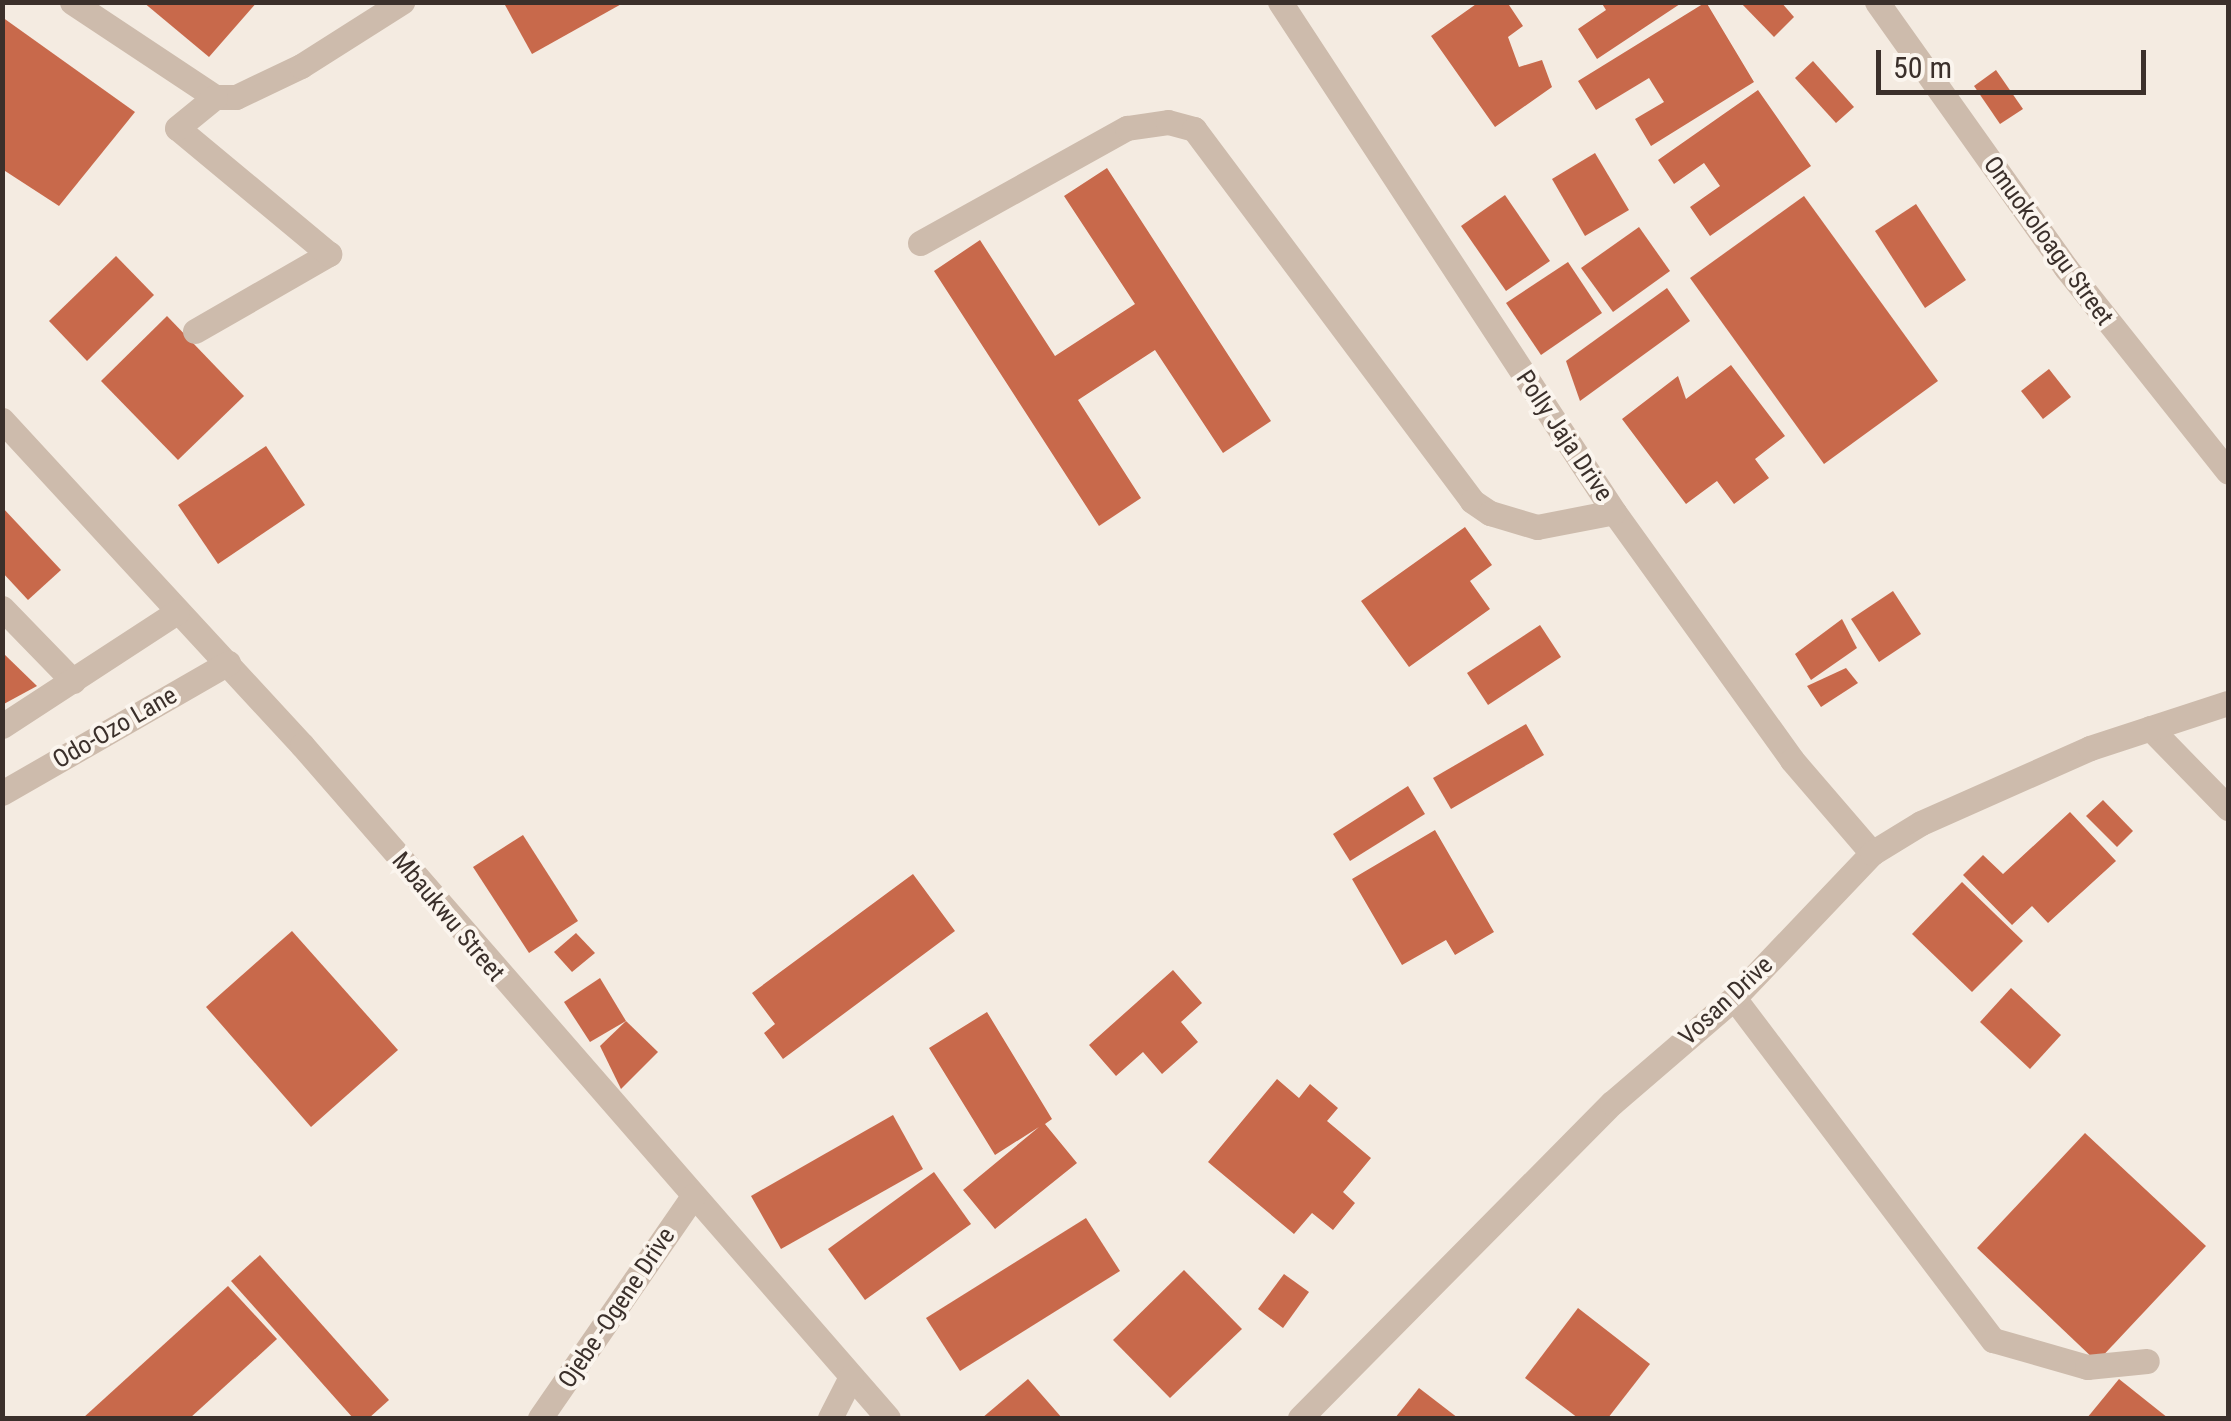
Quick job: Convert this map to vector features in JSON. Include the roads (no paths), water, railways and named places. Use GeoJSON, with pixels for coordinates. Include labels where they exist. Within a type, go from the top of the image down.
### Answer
{"type":"FeatureCollection","features":[{"type":"Feature","properties":{"kind":"street"},"geometry":{"type":"LineString","coordinates":[[72,2],[215,97]]}},
{"type":"Feature","properties":{"kind":"street"},"geometry":{"type":"LineString","coordinates":[[195,331],[329,254],[177,128],[215,97],[259,89],[402,2]]}},
{"type":"Feature","properties":{"kind":"street","name":"Polly Jaja Drive"},"geometry":{"type":"LineString","coordinates":[[1280,2],[1614,512],[1792,760],[1872,853]]}},
{"type":"Feature","properties":{"kind":"street","name":"Omuokoloagu Street"},"geometry":{"type":"LineString","coordinates":[[1877,2],[2066,268],[2228,472]]}},
{"type":"Feature","properties":{"kind":"street"},"geometry":{"type":"LineString","coordinates":[[920,243],[1127,128],[1168,122],[1194,129],[1472,501],[1512,522],[1536,527],[1614,512]]}},
{"type":"Feature","properties":{"kind":"street","name":"Mbaukwu Street"},"geometry":{"type":"LineString","coordinates":[[2,420],[228,663],[888,1418]]}},
{"type":"Feature","properties":{"kind":"street"},"geometry":{"type":"LineString","coordinates":[[2,608],[73,680]]}},
{"type":"Feature","properties":{"kind":"street"},"geometry":{"type":"LineString","coordinates":[[2,726],[178,612]]}},
{"type":"Feature","properties":{"kind":"street","name":"Odo-Ozo Lane"},"geometry":{"type":"LineString","coordinates":[[2,793],[228,663]]}},
{"type":"Feature","properties":{"kind":"street","name":"Vosan Drive"},"geometry":{"type":"LineString","coordinates":[[1300,1418],[1612,1103],[1734,998],[1872,853],[1922,823],[2090,748],[2228,703]]}},
{"type":"Feature","properties":{"kind":"street"},"geometry":{"type":"LineString","coordinates":[[2150,728],[2228,808]]}},
{"type":"Feature","properties":{"kind":"street"},"geometry":{"type":"LineString","coordinates":[[1734,998],[1993,1340],[2087,1367],[2147,1361]]}},
{"type":"Feature","properties":{"kind":"street","name":"Ojebe -Ogene Drive"},"geometry":{"type":"LineString","coordinates":[[540,1418],[692,1196]]}},
{"type":"Feature","properties":{"kind":"street"},"geometry":{"type":"LineString","coordinates":[[830,1418],[851,1378]]}}]}
